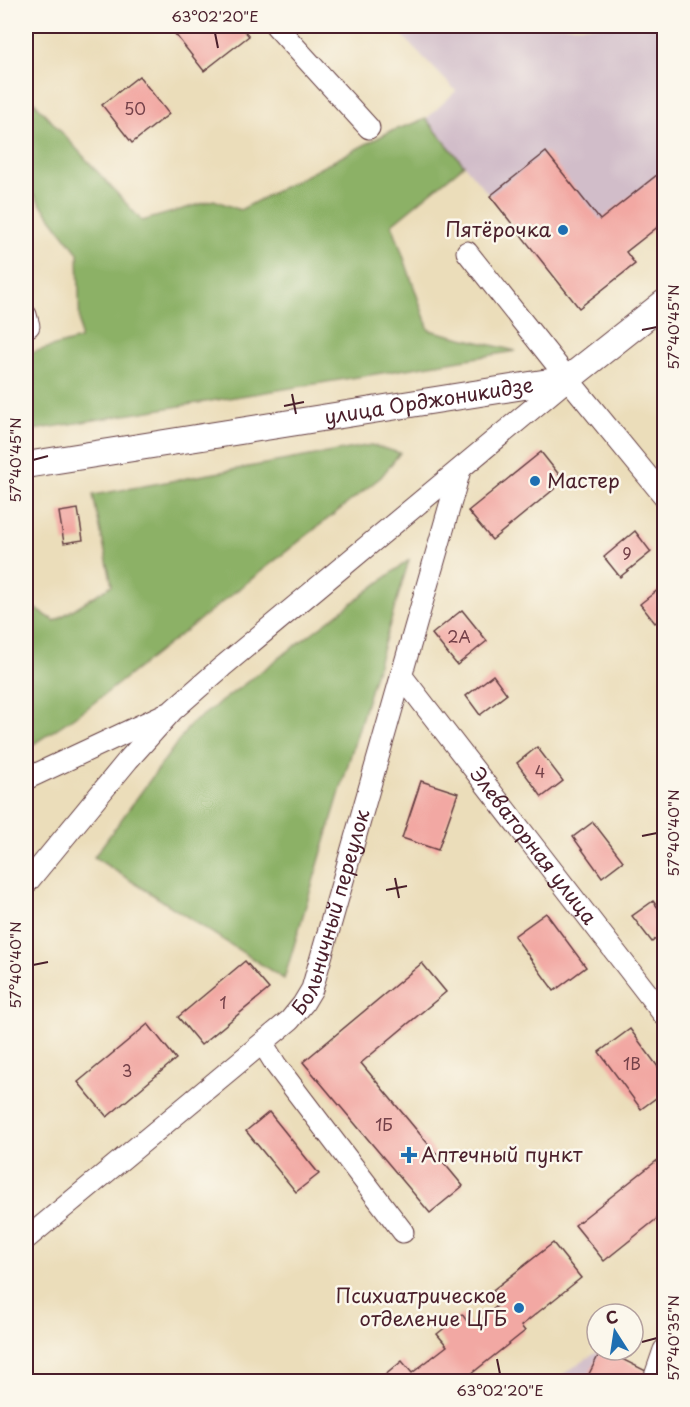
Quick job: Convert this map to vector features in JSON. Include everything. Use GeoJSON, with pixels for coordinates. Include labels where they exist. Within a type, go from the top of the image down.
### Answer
{"type":"FeatureCollection","features":[{"type":"Feature","properties":{"kind":"main road","name":"улица Орджоникидзе"},"geometry":{"type":"LineString","coordinates":[[26,465],[568,379],[664,303]]}},
{"type":"Feature","properties":{"kind":"street"},"geometry":{"type":"LineString","coordinates":[[276,26],[369,128]]}},
{"type":"Feature","properties":{"kind":"street"},"geometry":{"type":"LineString","coordinates":[[468,252],[664,496]]}},
{"type":"Feature","properties":{"kind":"street"},"geometry":{"type":"LineString","coordinates":[[26,315],[29,326],[26,327]]}},
{"type":"Feature","properties":{"kind":"street"},"geometry":{"type":"LineString","coordinates":[[26,884],[128,760],[173,710],[568,379]]}},
{"type":"Feature","properties":{"kind":"street","name":"Больничный переулок"},"geometry":{"type":"LineString","coordinates":[[26,1239],[263,1044],[290,1020],[312,989],[460,470]]}},
{"type":"Feature","properties":{"kind":"street","name":"Элеваторная улица"},"geometry":{"type":"LineString","coordinates":[[401,675],[664,1015]]}},
{"type":"Feature","properties":{"kind":"street"},"geometry":{"type":"LineString","coordinates":[[26,779],[173,710]]}},
{"type":"Feature","properties":{"kind":"street"},"geometry":{"type":"LineString","coordinates":[[263,1044],[276,1065],[403,1232]]}},
{"type":"Feature","properties":{"kind":"street"},"geometry":{"type":"LineString","coordinates":[[653,1382],[664,1350]]}},
{"type":"Feature","properties":{"kind":"shaded area"},"geometry":{"type":"Polygon","coordinates":[[[393,26],[664,26],[664,172],[600,220],[546,152],[490,196],[426,119],[456,91],[393,26]]]}},
{"type":"Feature","properties":{"kind":"shaded area"},"geometry":{"type":"Polygon","coordinates":[[[585,1360],[585,1362],[626,1362],[664,1382],[551,1382],[585,1360]]]}},
{"type":"Feature","properties":{"kind":"green space"},"geometry":{"type":"Polygon","coordinates":[[[26,93],[142,221],[214,200],[240,210],[389,132],[426,119],[464,165],[392,224],[429,330],[516,351],[34,430],[26,354],[80,339],[78,253],[26,185],[26,93]]]}},
{"type":"Feature","properties":{"kind":"green space"},"geometry":{"type":"Polygon","coordinates":[[[371,445],[400,453],[381,477],[86,709],[26,749],[26,603],[55,621],[112,585],[93,495],[371,445]]]}},
{"type":"Feature","properties":{"kind":"green space"},"geometry":{"type":"Polygon","coordinates":[[[409,560],[284,979],[94,857],[190,725],[409,560]]]}},
{"type":"Feature","properties":{"kind":"building"},"geometry":{"type":"Polygon","coordinates":[[[176,26],[240,26],[249,36],[204,71],[171,29],[176,26]]]}},
{"type":"Feature","properties":{"kind":"building"},"geometry":{"type":"Polygon","coordinates":[[[139,76],[169,114],[132,143],[102,105],[139,76]]]}},
{"type":"Feature","properties":{"kind":"building"},"geometry":{"type":"Polygon","coordinates":[[[546,152],[600,220],[662,171],[664,172],[664,222],[626,252],[635,264],[579,308],[490,196],[546,152]]]}},
{"type":"Feature","properties":{"kind":"building"},"geometry":{"type":"Polygon","coordinates":[[[541,452],[564,481],[492,540],[468,511],[541,452]]]}},
{"type":"Feature","properties":{"kind":"building"},"geometry":{"type":"Polygon","coordinates":[[[78,509],[83,540],[64,543],[59,512],[78,509]]]}},
{"type":"Feature","properties":{"kind":"building"},"geometry":{"type":"Polygon","coordinates":[[[635,531],[651,552],[620,577],[604,557],[635,531]]]}},
{"type":"Feature","properties":{"kind":"building"},"geometry":{"type":"Polygon","coordinates":[[[664,585],[664,616],[655,623],[640,604],[664,585]]]}},
{"type":"Feature","properties":{"kind":"building"},"geometry":{"type":"Polygon","coordinates":[[[462,610],[487,641],[457,665],[432,634],[462,610]]]}},
{"type":"Feature","properties":{"kind":"building"},"geometry":{"type":"Polygon","coordinates":[[[493,675],[507,694],[480,715],[466,696],[493,675]]]}},
{"type":"Feature","properties":{"kind":"building"},"geometry":{"type":"Polygon","coordinates":[[[537,747],[563,781],[542,797],[517,763],[537,747]]]}},
{"type":"Feature","properties":{"kind":"building"},"geometry":{"type":"Polygon","coordinates":[[[421,781],[458,793],[438,850],[402,838],[421,781]]]}},
{"type":"Feature","properties":{"kind":"building"},"geometry":{"type":"Polygon","coordinates":[[[593,822],[623,861],[602,877],[573,837],[593,822]]]}},
{"type":"Feature","properties":{"kind":"building"},"geometry":{"type":"Polygon","coordinates":[[[653,901],[664,916],[664,932],[652,942],[632,916],[653,901]]]}},
{"type":"Feature","properties":{"kind":"building"},"geometry":{"type":"Polygon","coordinates":[[[546,913],[586,967],[554,991],[514,936],[546,913]]]}},
{"type":"Feature","properties":{"kind":"building"},"geometry":{"type":"Polygon","coordinates":[[[245,961],[269,989],[201,1045],[178,1017],[245,961]]]}},
{"type":"Feature","properties":{"kind":"building"},"geometry":{"type":"Polygon","coordinates":[[[422,963],[446,992],[361,1063],[463,1186],[430,1213],[303,1062],[422,963]]]}},
{"type":"Feature","properties":{"kind":"building"},"geometry":{"type":"Polygon","coordinates":[[[148,1024],[176,1059],[107,1117],[78,1082],[148,1024]]]}},
{"type":"Feature","properties":{"kind":"building"},"geometry":{"type":"Polygon","coordinates":[[[630,1029],[664,1075],[664,1092],[641,1109],[599,1052],[630,1029]]]}},
{"type":"Feature","properties":{"kind":"building"},"geometry":{"type":"Polygon","coordinates":[[[269,1112],[319,1174],[296,1192],[246,1131],[269,1112]]]}},
{"type":"Feature","properties":{"kind":"building"},"geometry":{"type":"Polygon","coordinates":[[[664,1155],[664,1213],[604,1261],[575,1225],[664,1155]]]}},
{"type":"Feature","properties":{"kind":"building","name":"Психиатрическое отделение ЦГБ"},"geometry":{"type":"Polygon","coordinates":[[[553,1243],[581,1278],[521,1326],[525,1331],[461,1382],[377,1382],[402,1361],[412,1373],[447,1346],[437,1334],[462,1314],[471,1327],[502,1302],[493,1290],[553,1243]]]}},
{"type":"Feature","properties":{"kind":"building"},"geometry":{"type":"Polygon","coordinates":[[[595,1362],[628,1362],[646,1371],[641,1382],[585,1382],[595,1362]]]}},
{"type":"Feature","properties":{"kind":"place","name":"Пятёрочка"},"geometry":{"type":"Point","coordinates":[563,230]}},
{"type":"Feature","properties":{"kind":"place","name":"Мастер"},"geometry":{"type":"Point","coordinates":[535,481]}},
{"type":"Feature","properties":{"kind":"place","name":"Аптечный пункт"},"geometry":{"type":"Point","coordinates":[409,1155]}},
{"type":"Feature","properties":{"kind":"place","name":"Психиатрическое отделение ЦГБ"},"geometry":{"type":"Point","coordinates":[519,1308]}}]}
